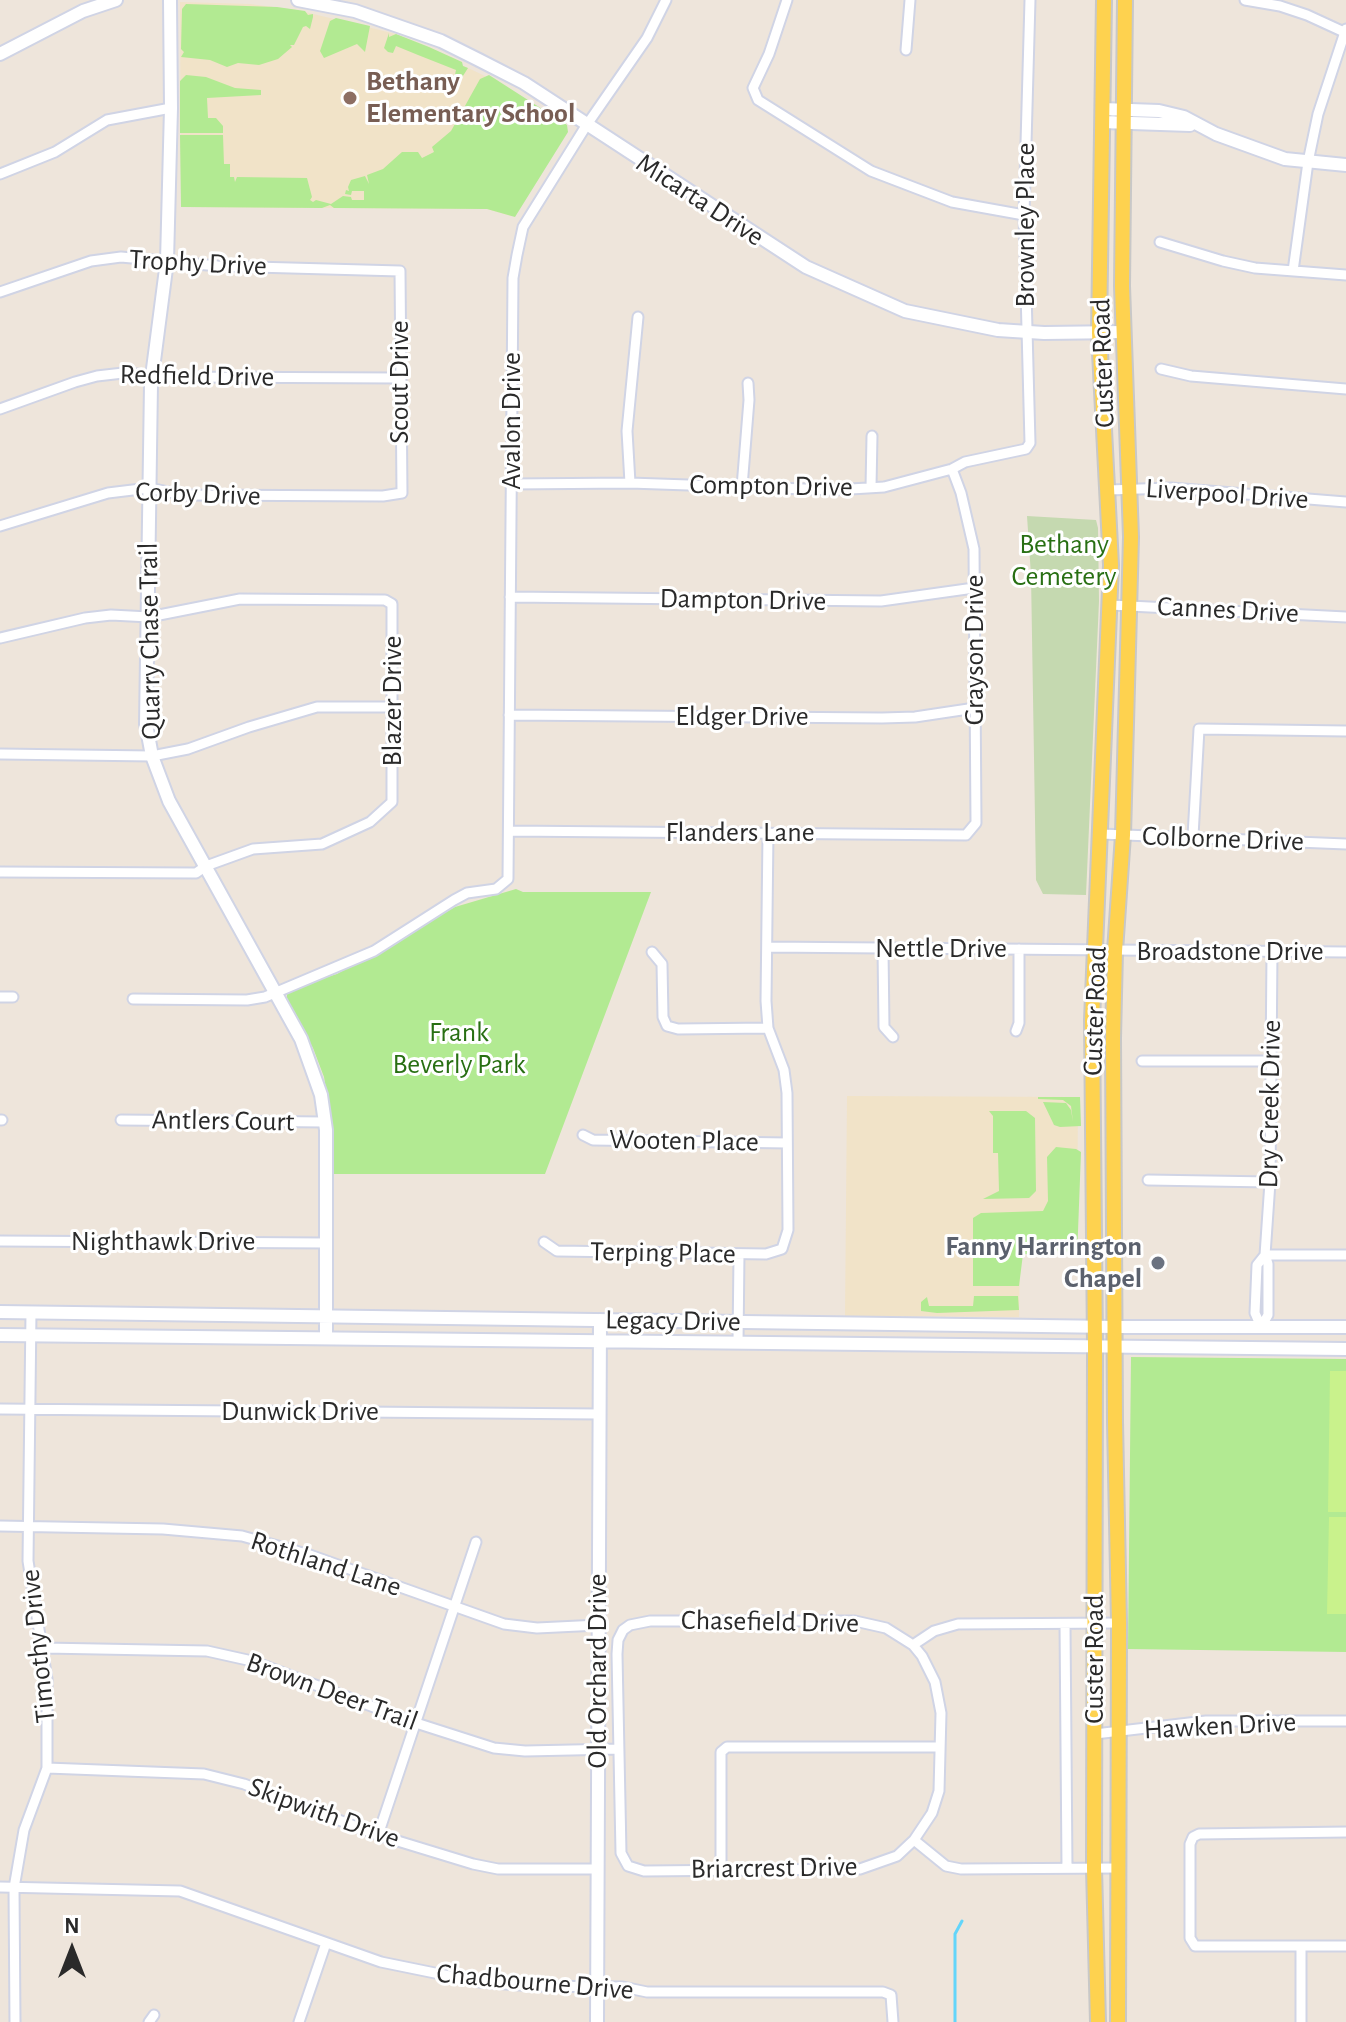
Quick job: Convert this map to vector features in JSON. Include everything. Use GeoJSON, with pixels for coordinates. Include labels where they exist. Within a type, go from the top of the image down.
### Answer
{"type":"FeatureCollection","features":[{"type":"Feature","properties":{"kind":"main road","name":"Custer Road"},"geometry":{"type":"LineString","coordinates":[[1098,2022],[1094,1868],[1096,1623],[1092,1020],[1110,605],[1108,490],[1099,333],[1104,0]]}},
{"type":"Feature","properties":{"kind":"main road","name":"Custer Road"},"geometry":{"type":"LineString","coordinates":[[1118,2022],[1115,951],[1123,835],[1131,487],[1123,332],[1125,0]]}},
{"type":"Feature","properties":{"kind":"main road"},"geometry":{"type":"LineString","coordinates":[[1093,1138],[1114,1138]]}},
{"type":"Feature","properties":{"kind":"main road"},"geometry":{"type":"LineString","coordinates":[[1095,1494],[1116,1493]]}},
{"type":"Feature","properties":{"kind":"main road"},"geometry":{"type":"LineString","coordinates":[[1097,1967],[1117,1967]]}},
{"type":"Feature","properties":{"kind":"street"},"geometry":{"type":"LineString","coordinates":[[0,54],[83,11],[116,0]]}},
{"type":"Feature","properties":{"kind":"street","name":"Quarry Chase Trail"},"geometry":{"type":"LineString","coordinates":[[170,0],[167,261],[152,375],[146,724],[152,756],[169,801],[276,993],[312,1066],[321,1095],[324,1122],[326,1338]]}},
{"type":"Feature","properties":{"kind":"street","name":"Micarta Drive"},"geometry":{"type":"LineString","coordinates":[[298,0],[355,11],[441,41],[524,83],[806,267],[905,311],[1026,333],[1123,332]]}},
{"type":"Feature","properties":{"kind":"street","name":"Avalon Drive"},"geometry":{"type":"LineString","coordinates":[[276,993],[374,951],[467,893],[496,889],[508,879],[513,278],[517,255],[523,227],[586,126],[647,38],[666,0]]}},
{"type":"Feature","properties":{"kind":"street"},"geometry":{"type":"LineString","coordinates":[[787,0],[769,54],[753,88],[758,100],[871,171],[952,202],[1024,215]]}},
{"type":"Feature","properties":{"kind":"street"},"geometry":{"type":"LineString","coordinates":[[906,50],[910,0]]}},
{"type":"Feature","properties":{"kind":"street","name":"Brownley Place"},"geometry":{"type":"LineString","coordinates":[[1026,449],[1030,443],[1024,215],[1030,0]]}},
{"type":"Feature","properties":{"kind":"street"},"geometry":{"type":"LineString","coordinates":[[1245,0],[1280,6],[1345,31],[1318,114],[1293,271]]}},
{"type":"Feature","properties":{"kind":"street"},"geometry":{"type":"LineString","coordinates":[[0,174],[55,152],[107,120],[171,108]]}},
{"type":"Feature","properties":{"kind":"street"},"geometry":{"type":"LineString","coordinates":[[1102,115],[1201,126],[1254,150],[1285,159],[1346,165]]}},
{"type":"Feature","properties":{"kind":"street"},"geometry":{"type":"LineString","coordinates":[[1160,242],[1223,261],[1346,275]]}},
{"type":"Feature","properties":{"kind":"street","name":"Trophy Drive"},"geometry":{"type":"LineString","coordinates":[[0,292],[91,261],[121,257],[218,266],[400,271]]}},
{"type":"Feature","properties":{"kind":"street","name":"Scout Drive"},"geometry":{"type":"LineString","coordinates":[[400,271],[402,493]]}},
{"type":"Feature","properties":{"kind":"street"},"geometry":{"type":"LineString","coordinates":[[630,483],[627,431],[638,317]]}},
{"type":"Feature","properties":{"kind":"street"},"geometry":{"type":"LineString","coordinates":[[1161,369],[1191,376],[1346,389]]}},
{"type":"Feature","properties":{"kind":"street","name":"Redfield Drive"},"geometry":{"type":"LineString","coordinates":[[0,409],[97,376],[123,373],[399,378]]}},
{"type":"Feature","properties":{"kind":"street"},"geometry":{"type":"LineString","coordinates":[[742,487],[748,383]]}},
{"type":"Feature","properties":{"kind":"street"},"geometry":{"type":"LineString","coordinates":[[871,487],[872,436]]}},
{"type":"Feature","properties":{"kind":"street","name":"Compton Drive"},"geometry":{"type":"LineString","coordinates":[[511,484],[630,483],[834,490],[884,487],[952,469],[965,462],[1026,449]]}},
{"type":"Feature","properties":{"kind":"street","name":"Grayson Drive"},"geometry":{"type":"LineString","coordinates":[[952,469],[974,549],[976,823],[970,832]]}},
{"type":"Feature","properties":{"kind":"street","name":"Liverpool Drive"},"geometry":{"type":"LineString","coordinates":[[1108,490],[1131,487],[1346,502]]}},
{"type":"Feature","properties":{"kind":"street","name":"Corby Drive"},"geometry":{"type":"LineString","coordinates":[[0,526],[108,493],[149,488],[184,495],[383,496],[402,493]]}},
{"type":"Feature","properties":{"kind":"street","name":"Dampton Drive"},"geometry":{"type":"LineString","coordinates":[[510,597],[881,601],[974,588]]}},
{"type":"Feature","properties":{"kind":"street","name":"Blazer Drive"},"geometry":{"type":"LineString","coordinates":[[149,617],[240,599],[385,600],[392,604],[392,802],[370,822],[322,844],[253,849],[206,866]]}},
{"type":"Feature","properties":{"kind":"street","name":"Cannes Drive"},"geometry":{"type":"LineString","coordinates":[[1110,605],[1346,617]]}},
{"type":"Feature","properties":{"kind":"street"},"geometry":{"type":"LineString","coordinates":[[0,638],[89,618],[111,615],[149,617]]}},
{"type":"Feature","properties":{"kind":"street"},"geometry":{"type":"LineString","coordinates":[[0,754],[152,756],[188,749],[317,707],[392,707]]}},
{"type":"Feature","properties":{"kind":"street","name":"Eldger Drive"},"geometry":{"type":"LineString","coordinates":[[509,715],[882,718],[915,717],[975,708]]}},
{"type":"Feature","properties":{"kind":"street"},"geometry":{"type":"LineString","coordinates":[[1193,836],[1199,729],[1346,731]]}},
{"type":"Feature","properties":{"kind":"street","name":"Flanders Lane"},"geometry":{"type":"LineString","coordinates":[[509,831],[966,835],[970,832]]}},
{"type":"Feature","properties":{"kind":"street"},"geometry":{"type":"LineString","coordinates":[[768,833],[768,1028],[786,1082],[787,1143]]}},
{"type":"Feature","properties":{"kind":"street","name":"Colborne Drive"},"geometry":{"type":"LineString","coordinates":[[1101,834],[1346,844]]}},
{"type":"Feature","properties":{"kind":"street"},"geometry":{"type":"LineString","coordinates":[[0,872],[196,873],[206,866]]}},
{"type":"Feature","properties":{"kind":"street","name":"Nettle Drive"},"geometry":{"type":"LineString","coordinates":[[767,947],[1115,951]]}},
{"type":"Feature","properties":{"kind":"street"},"geometry":{"type":"LineString","coordinates":[[883,949],[884,1027],[893,1037]]}},
{"type":"Feature","properties":{"kind":"street"},"geometry":{"type":"LineString","coordinates":[[1016,1031],[1019,1023],[1019,949]]}},
{"type":"Feature","properties":{"kind":"street","name":"Broadstone Drive"},"geometry":{"type":"LineString","coordinates":[[1115,951],[1346,952]]}},
{"type":"Feature","properties":{"kind":"street"},"geometry":{"type":"LineString","coordinates":[[652,952],[662,964],[663,1017],[667,1026],[678,1029],[768,1028]]}},
{"type":"Feature","properties":{"kind":"street","name":"Dry Creek Drive"},"geometry":{"type":"LineString","coordinates":[[1261,1327],[1268,1315],[1268,1264],[1265,1255],[1270,1182],[1272,952]]}},
{"type":"Feature","properties":{"kind":"street"},"geometry":{"type":"LineString","coordinates":[[133,999],[247,1000],[276,993]]}},
{"type":"Feature","properties":{"kind":"street"},"geometry":{"type":"LineString","coordinates":[[0,997],[13,997]]}},
{"type":"Feature","properties":{"kind":"street"},"geometry":{"type":"LineString","coordinates":[[1142,1061],[1272,1061]]}},
{"type":"Feature","properties":{"kind":"street","name":"Antlers Court"},"geometry":{"type":"LineString","coordinates":[[121,1120],[324,1122]]}},
{"type":"Feature","properties":{"kind":"street","name":"Wooten Place"},"geometry":{"type":"LineString","coordinates":[[583,1135],[593,1140],[787,1143]]}},
{"type":"Feature","properties":{"kind":"street","name":"Terping Place"},"geometry":{"type":"LineString","coordinates":[[544,1242],[557,1251],[774,1254],[782,1249],[788,1230],[787,1143]]}},
{"type":"Feature","properties":{"kind":"street"},"geometry":{"type":"LineString","coordinates":[[1148,1180],[1270,1182]]}},
{"type":"Feature","properties":{"kind":"street","name":"Nighthawk Drive"},"geometry":{"type":"LineString","coordinates":[[0,1241],[326,1243]]}},
{"type":"Feature","properties":{"kind":"street"},"geometry":{"type":"LineString","coordinates":[[738,1343],[739,1254]]}},
{"type":"Feature","properties":{"kind":"street"},"geometry":{"type":"LineString","coordinates":[[1265,1255],[1346,1255]]}},
{"type":"Feature","properties":{"kind":"street","name":"Legacy Drive"},"geometry":{"type":"LineString","coordinates":[[0,1312],[1115,1327],[1346,1327]]}},
{"type":"Feature","properties":{"kind":"street","name":"Timothy Drive"},"geometry":{"type":"LineString","coordinates":[[15,2022],[14,1888],[24,1830],[47,1768],[47,1679],[44,1648],[29,1577],[31,1312]]}},
{"type":"Feature","properties":{"kind":"street","name":"Old Orchard Drive"},"geometry":{"type":"LineString","coordinates":[[597,2022],[600,1320]]}},
{"type":"Feature","properties":{"kind":"street"},"geometry":{"type":"LineString","coordinates":[[912,1324],[912,1346]]}},
{"type":"Feature","properties":{"kind":"street"},"geometry":{"type":"LineString","coordinates":[[1260,1348],[1261,1327]]}},
{"type":"Feature","properties":{"kind":"street","name":"Legacy Drive"},"geometry":{"type":"LineString","coordinates":[[0,1335],[1346,1349]]}},
{"type":"Feature","properties":{"kind":"street","name":"Dunwick Drive"},"geometry":{"type":"LineString","coordinates":[[0,1409],[599,1414]]}},
{"type":"Feature","properties":{"kind":"street","name":"Rothland Lane"},"geometry":{"type":"LineString","coordinates":[[0,1526],[163,1529],[242,1536],[310,1555],[504,1624],[523,1627],[599,1625]]}},
{"type":"Feature","properties":{"kind":"street"},"geometry":{"type":"LineString","coordinates":[[378,1835],[476,1542]]}},
{"type":"Feature","properties":{"kind":"street","name":"Chasefield Drive"},"geometry":{"type":"LineString","coordinates":[[618,1749],[618,1640],[630,1625],[650,1621],[855,1621],[886,1628],[913,1645]]}},
{"type":"Feature","properties":{"kind":"street"},"geometry":{"type":"LineString","coordinates":[[1118,1868],[961,1869],[946,1866],[914,1840],[936,1802],[940,1747],[939,1697],[929,1669],[913,1645],[934,1631],[958,1624],[1119,1623]]}},
{"type":"Feature","properties":{"kind":"street"},"geometry":{"type":"LineString","coordinates":[[1065,1624],[1067,1868]]}},
{"type":"Feature","properties":{"kind":"street","name":"Brown Deer Trail"},"geometry":{"type":"LineString","coordinates":[[44,1648],[207,1651],[252,1661],[416,1723],[494,1748],[618,1749]]}},
{"type":"Feature","properties":{"kind":"street","name":"Hawken Drive"},"geometry":{"type":"LineString","coordinates":[[1095,1734],[1206,1721],[1346,1721]]}},
{"type":"Feature","properties":{"kind":"street"},"geometry":{"type":"LineString","coordinates":[[721,1870],[721,1752],[727,1747],[940,1747]]}},
{"type":"Feature","properties":{"kind":"street","name":"Briarcrest Drive"},"geometry":{"type":"LineString","coordinates":[[618,1749],[621,1853],[628,1866],[644,1871],[860,1869],[897,1856],[914,1840]]}},
{"type":"Feature","properties":{"kind":"street","name":"Skipwith Drive"},"geometry":{"type":"LineString","coordinates":[[47,1768],[204,1774],[244,1784],[378,1835],[473,1864],[498,1869],[598,1869]]}},
{"type":"Feature","properties":{"kind":"street"},"geometry":{"type":"LineString","coordinates":[[1346,1832],[1203,1833],[1193,1837],[1190,1844],[1192,1943],[1203,1946],[1346,1946]]}},
{"type":"Feature","properties":{"kind":"street","name":"Chadbourne Drive"},"geometry":{"type":"LineString","coordinates":[[0,1887],[180,1891],[381,1962],[479,1982],[623,1987],[647,1992],[880,1992],[891,1995],[893,2022]]}},
{"type":"Feature","properties":{"kind":"street"},"geometry":{"type":"LineString","coordinates":[[299,2022],[326,1943]]}},
{"type":"Feature","properties":{"kind":"street"},"geometry":{"type":"LineString","coordinates":[[1301,1946],[1301,2022]]}},
{"type":"Feature","properties":{"kind":"shaded area","name":"Bethany Elementary School"},"geometry":{"type":"Polygon","coordinates":[[[180,2],[250,4],[297,10],[396,34],[485,76],[566,129],[511,216],[487,209],[181,207],[180,2]]]}},
{"type":"Feature","properties":{"kind":"shaded area"},"geometry":{"type":"Polygon","coordinates":[[[847,1096],[1078,1097],[1077,1252],[1020,1252],[1019,1317],[845,1316],[847,1096]]]}},
{"type":"Feature","properties":{"kind":"green space"},"geometry":{"type":"Polygon","coordinates":[[[186,4],[277,7],[305,11],[313,17],[310,29],[303,27],[294,45],[290,45],[292,47],[278,59],[259,65],[238,63],[227,67],[210,60],[181,57],[184,52],[181,49],[182,9],[186,4]]]}},
{"type":"Feature","properties":{"kind":"green space"},"geometry":{"type":"Polygon","coordinates":[[[336,18],[370,26],[365,52],[357,44],[324,58],[320,51],[330,21],[336,18]]]}},
{"type":"Feature","properties":{"kind":"green space"},"geometry":{"type":"Polygon","coordinates":[[[389,33],[389,37],[396,34],[462,62],[468,68],[457,80],[454,79],[456,70],[396,46],[393,53],[388,52],[384,48],[389,33]]]}},
{"type":"Feature","properties":{"kind":"green space"},"geometry":{"type":"Polygon","coordinates":[[[186,75],[206,77],[235,88],[261,90],[261,95],[207,98],[208,118],[216,118],[223,126],[223,133],[180,133],[180,81],[186,75]]]}},
{"type":"Feature","properties":{"kind":"green space"},"geometry":{"type":"Polygon","coordinates":[[[489,75],[567,125],[568,132],[515,217],[487,209],[334,208],[330,205],[322,208],[181,207],[180,135],[223,135],[224,164],[230,164],[230,177],[234,177],[235,182],[237,177],[307,178],[310,200],[313,202],[331,204],[343,196],[364,200],[364,191],[345,194],[346,190],[349,191],[351,180],[365,176],[369,184],[367,175],[383,169],[402,152],[418,152],[422,158],[434,152],[432,147],[451,131],[480,79],[489,75]]]}},
{"type":"Feature","properties":{"kind":"green space","name":"Bethany Cemetery"},"geometry":{"type":"Polygon","coordinates":[[[1027,516],[1096,520],[1098,528],[1099,601],[1086,895],[1043,894],[1036,880],[1031,575],[1027,516]]]}},
{"type":"Feature","properties":{"kind":"green space","name":"Frank Beverly Park"},"geometry":{"type":"Polygon","coordinates":[[[516,889],[523,892],[651,892],[545,1174],[331,1174],[332,1127],[324,1077],[313,1048],[287,1000],[287,993],[337,974],[455,907],[516,889]]]}},
{"type":"Feature","properties":{"kind":"green space"},"geometry":{"type":"Polygon","coordinates":[[[1038,1097],[1080,1097],[1081,1126],[1054,1125],[1043,1102],[1066,1103],[1073,1122],[1071,1106],[1063,1100],[1038,1097]]]}},
{"type":"Feature","properties":{"kind":"green space"},"geometry":{"type":"Polygon","coordinates":[[[989,1111],[1026,1111],[1035,1118],[1036,1191],[1029,1198],[983,1199],[999,1191],[998,1153],[993,1153],[993,1116],[989,1111]]]}},
{"type":"Feature","properties":{"kind":"green space"},"geometry":{"type":"Polygon","coordinates":[[[1056,1147],[1081,1152],[1077,1258],[1073,1252],[1045,1250],[1045,1255],[1023,1254],[1019,1286],[973,1286],[973,1218],[981,1213],[1043,1211],[1048,1201],[1047,1157],[1056,1147]]]}},
{"type":"Feature","properties":{"kind":"green space"},"geometry":{"type":"Polygon","coordinates":[[[974,1296],[1018,1296],[1019,1310],[921,1311],[921,1302],[927,1297],[929,1306],[973,1306],[974,1296]]]}},
{"type":"Feature","properties":{"kind":"green space"},"geometry":{"type":"Polygon","coordinates":[[[1131,1357],[1346,1359],[1346,1652],[1128,1649],[1131,1357]]]}},
{"type":"Feature","properties":{"kind":"green space"},"geometry":{"type":"Polygon","coordinates":[[[1330,1371],[1346,1371],[1346,1512],[1328,1512],[1330,1371]]]}},
{"type":"Feature","properties":{"kind":"green space"},"geometry":{"type":"Polygon","coordinates":[[[1329,1517],[1346,1517],[1346,1614],[1327,1614],[1329,1517]]]}},
{"type":"Feature","properties":{"kind":"waterway"},"geometry":{"type":"LineString","coordinates":[[955,2022],[955,1934],[962,1921]]}},
{"type":"Feature","properties":{"kind":"place","name":"Bethany Elementary School"},"geometry":{"type":"Point","coordinates":[350,98]}},
{"type":"Feature","properties":{"kind":"place","name":"Fanny Harrington Chapel"},"geometry":{"type":"Point","coordinates":[1158,1263]}}]}
